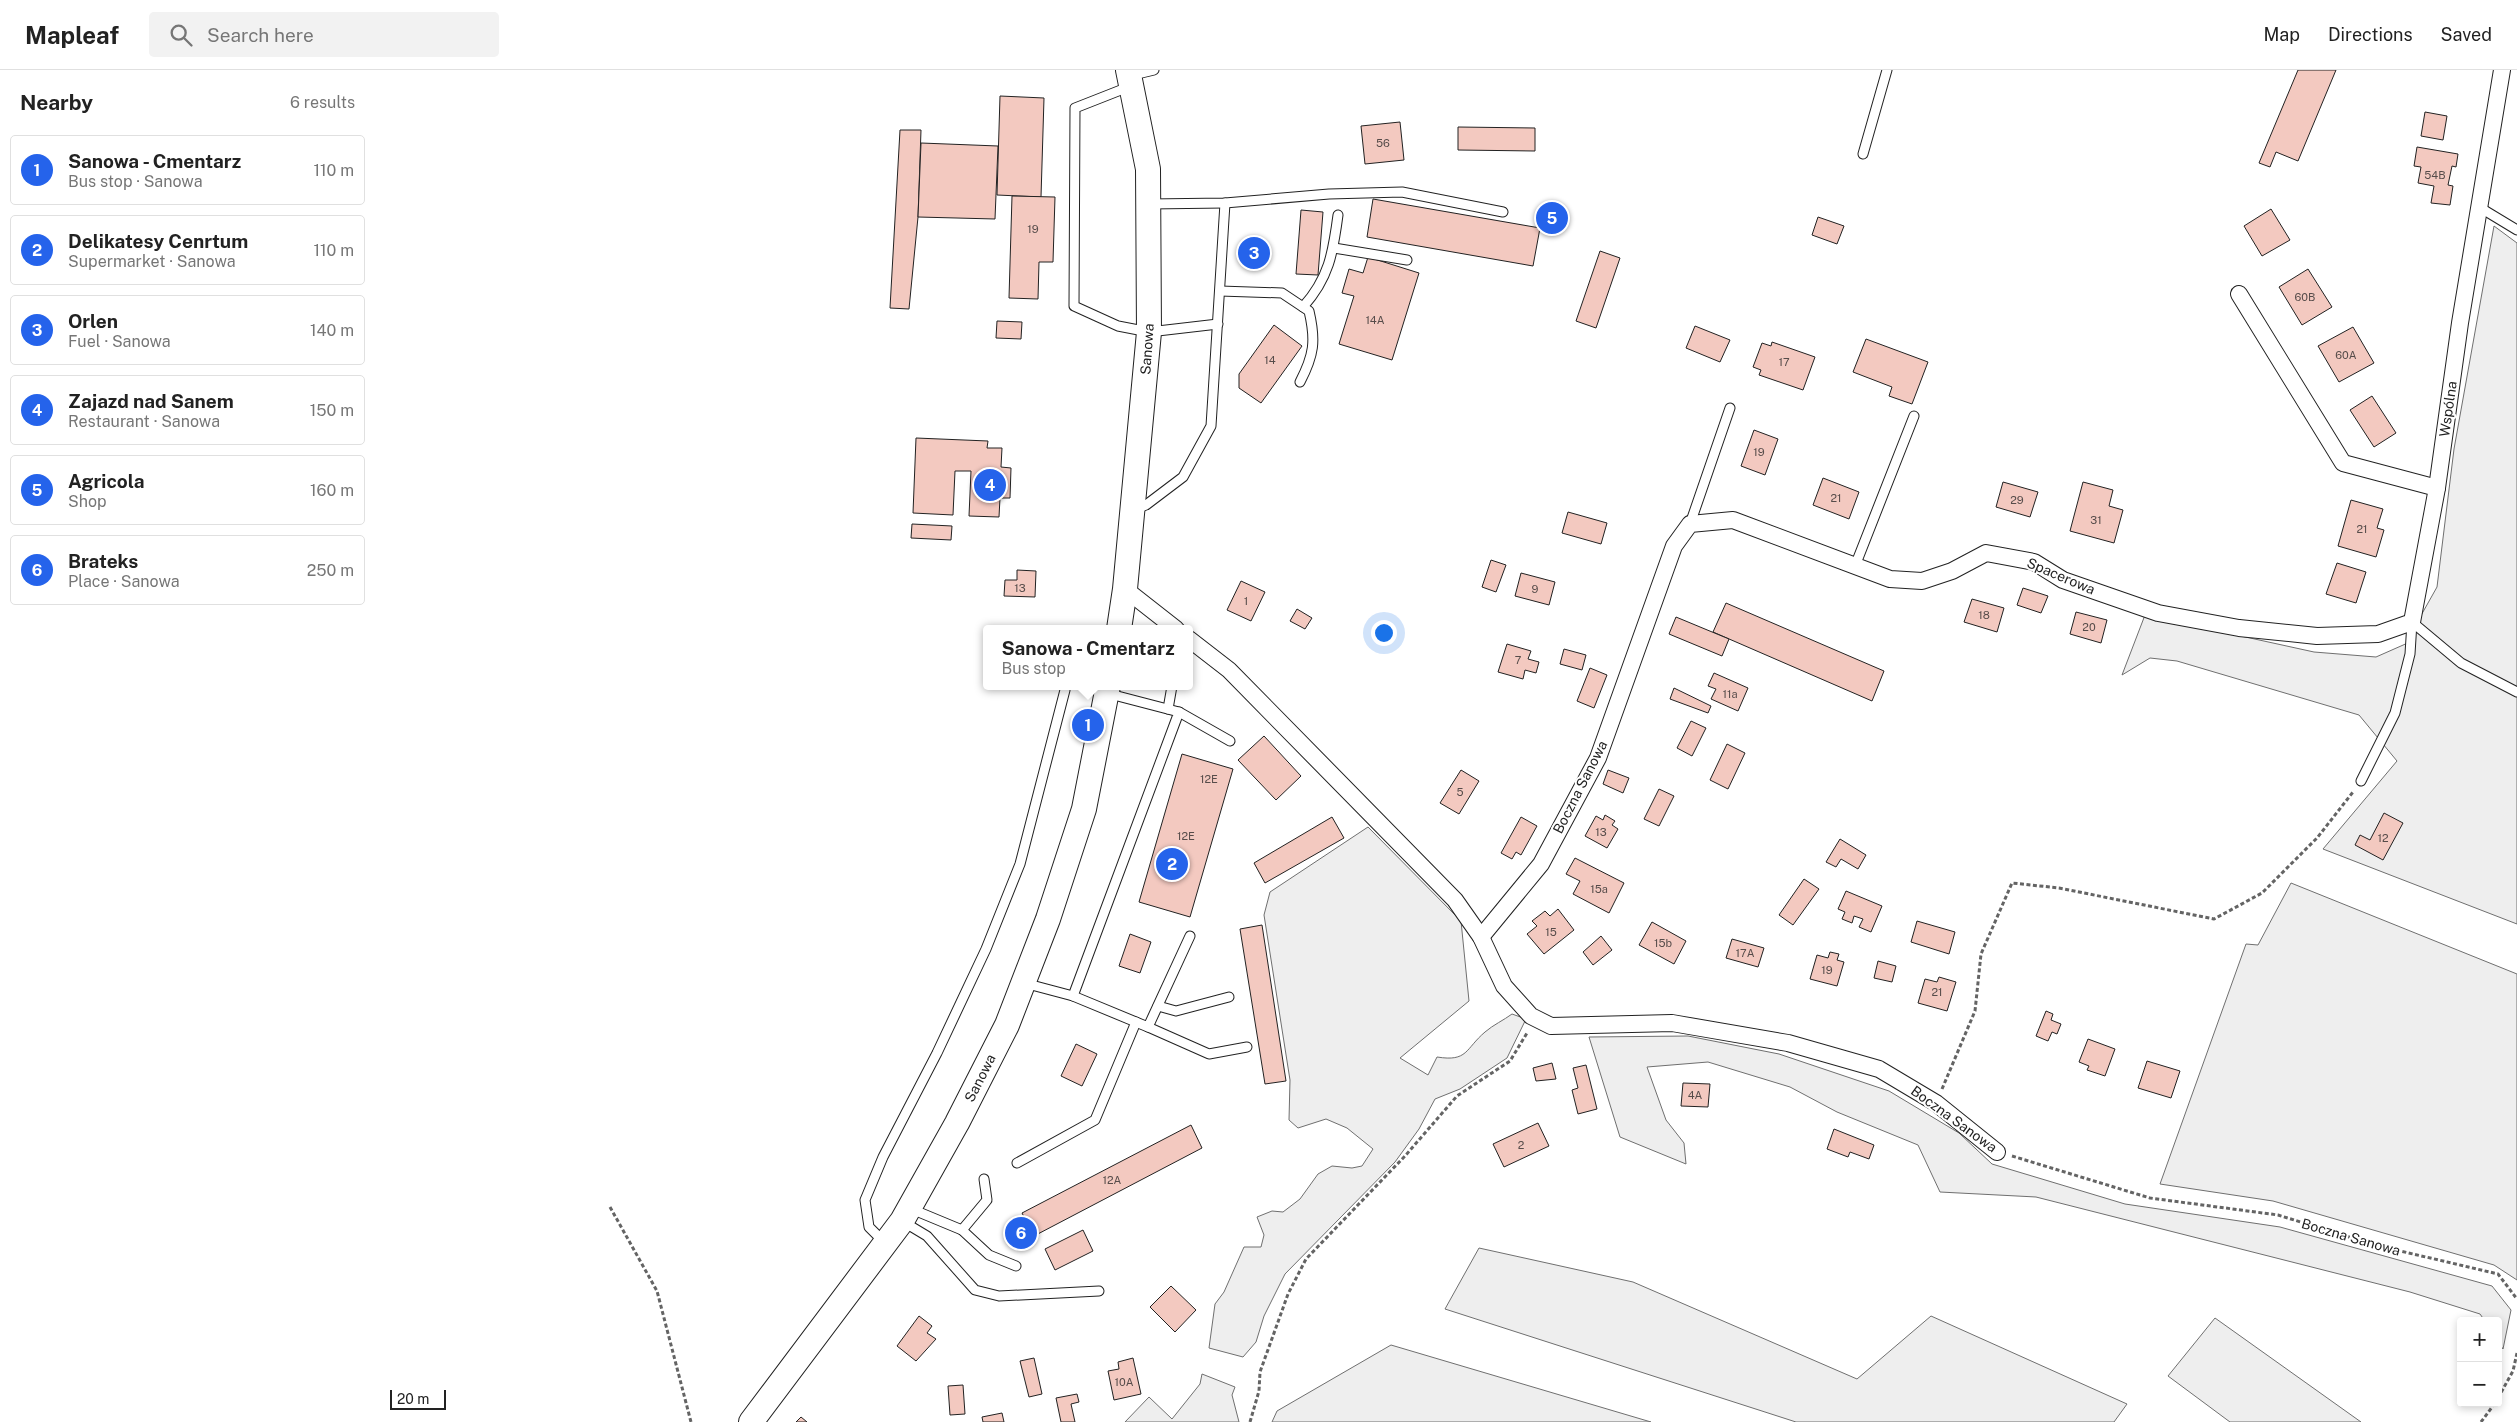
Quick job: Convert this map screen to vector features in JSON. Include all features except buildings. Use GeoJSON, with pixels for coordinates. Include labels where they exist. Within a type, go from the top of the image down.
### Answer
{"type":"FeatureCollection","features":[{"type":"Feature","properties":{"kind":"main road","name":"Sanowa"},"geometry":{"type":"LineString","coordinates":[[1120,625],[1133,510],[1149,332],[1148,169],[1129,77]]}},
{"type":"Feature","properties":{"kind":"main road","name":"Sanowa"},"geometry":{"type":"LineString","coordinates":[[751,1422],[905,1214],[957,1123],[1007,1025],[1021,982],[1048,919],[1084,809],[1107,690]]}},
{"type":"Feature","properties":{"kind":"street","name":"Wspólna"},"geometry":{"type":"LineString","coordinates":[[2412,622],[2437,488],[2460,323],[2502,70]]}},
{"type":"Feature","properties":{"kind":"street"},"geometry":{"type":"LineString","coordinates":[[2239,294],[2343,463],[2437,488]]}},
{"type":"Feature","properties":{"kind":"street","name":"Spacerowa"},"geometry":{"type":"LineString","coordinates":[[1690,524],[1733,520],[1890,579],[1922,581],[1952,571],[1986,553],[2034,562],[2063,580],[2158,613],[2239,628],[2334,636],[2378,634],[2412,622]]}},
{"type":"Feature","properties":{"kind":"street","name":"Boczna Sanowa"},"geometry":{"type":"LineString","coordinates":[[1481,936],[1541,864],[1598,758],[1674,546],[1690,524]]}},
{"type":"Feature","properties":{"kind":"street"},"geometry":{"type":"LineString","coordinates":[[1125,589],[1171,625]]}},
{"type":"Feature","properties":{"kind":"street","name":"Boczna Sanowa"},"geometry":{"type":"LineString","coordinates":[[1193,642],[1229,670],[1455,900],[1481,936],[1504,986],[1531,1016],[1551,1026],[1672,1023],[1788,1043],[1879,1068],[1937,1103],[1997,1152]]}},
{"type":"Feature","properties":{"kind":"lane"},"geometry":{"type":"LineString","coordinates":[[1154,70],[1129,77],[1075,108],[1074,306],[1118,326],[1149,332],[1218,324]]}},
{"type":"Feature","properties":{"kind":"lane"},"geometry":{"type":"LineString","coordinates":[[1863,154],[1887,70]]}},
{"type":"Feature","properties":{"kind":"lane"},"geometry":{"type":"LineString","coordinates":[[1148,204],[1225,202],[1329,194],[1402,192],[1503,212]]}},
{"type":"Feature","properties":{"kind":"lane"},"geometry":{"type":"LineString","coordinates":[[1133,510],[1146,505],[1183,477],[1211,426],[1225,202]]}},
{"type":"Feature","properties":{"kind":"lane"},"geometry":{"type":"LineString","coordinates":[[2479,207],[2517,230]]}},
{"type":"Feature","properties":{"kind":"lane"},"geometry":{"type":"LineString","coordinates":[[1303,307],[1318,290],[1333,258],[1339,215]]}},
{"type":"Feature","properties":{"kind":"lane"},"geometry":{"type":"LineString","coordinates":[[1334,248],[1407,260]]}},
{"type":"Feature","properties":{"kind":"lane"},"geometry":{"type":"LineString","coordinates":[[1220,291],[1282,294],[1309,311],[1314,336],[1311,361],[1300,382]]}},
{"type":"Feature","properties":{"kind":"lane"},"geometry":{"type":"LineString","coordinates":[[1690,524],[1730,408]]}},
{"type":"Feature","properties":{"kind":"lane"},"geometry":{"type":"LineString","coordinates":[[1855,566],[1914,416]]}},
{"type":"Feature","properties":{"kind":"lane"},"geometry":{"type":"LineString","coordinates":[[2412,622],[2461,663],[2517,692]]}},
{"type":"Feature","properties":{"kind":"lane"},"geometry":{"type":"LineString","coordinates":[[2361,782],[2395,713],[2410,654],[2412,622]]}},
{"type":"Feature","properties":{"kind":"lane"},"geometry":{"type":"LineString","coordinates":[[885,1243],[869,1227],[865,1200],[883,1157],[937,1053],[986,949],[1020,864],[1065,690]]}},
{"type":"Feature","properties":{"kind":"lane"},"geometry":{"type":"LineString","coordinates":[[1107,690],[1179,712],[1230,741]]}},
{"type":"Feature","properties":{"kind":"lane"},"geometry":{"type":"LineString","coordinates":[[1168,709],[1171,690]]}},
{"type":"Feature","properties":{"kind":"lane"},"geometry":{"type":"LineString","coordinates":[[1073,996],[1179,712]]}},
{"type":"Feature","properties":{"kind":"lane"},"geometry":{"type":"LineString","coordinates":[[1148,1027],[1190,936]]}},
{"type":"Feature","properties":{"kind":"lane"},"geometry":{"type":"LineString","coordinates":[[1021,982],[1073,996],[1209,1054],[1247,1047]]}},
{"type":"Feature","properties":{"kind":"lane"},"geometry":{"type":"LineString","coordinates":[[1158,1006],[1176,1011],[1229,997]]}},
{"type":"Feature","properties":{"kind":"lane"},"geometry":{"type":"LineString","coordinates":[[1017,1163],[1095,1120],[1135,1022]]}},
{"type":"Feature","properties":{"kind":"lane"},"geometry":{"type":"LineString","coordinates":[[962,1230],[987,1200],[984,1179]]}},
{"type":"Feature","properties":{"kind":"lane"},"geometry":{"type":"LineString","coordinates":[[905,1214],[962,1230],[989,1255],[1015,1266]]}},
{"type":"Feature","properties":{"kind":"lane"},"geometry":{"type":"LineString","coordinates":[[905,1214],[975,1290],[999,1296],[1099,1291]]}},
{"type":"Feature","properties":{"kind":"path"},"geometry":{"type":"LineString","coordinates":[[1937,1103],[1975,1011],[1981,954],[2012,883],[2059,888],[2214,919],[2262,893],[2317,838],[2361,782]]}},
{"type":"Feature","properties":{"kind":"path"},"geometry":{"type":"LineString","coordinates":[[1250,1422],[1259,1391],[1260,1372],[1293,1281],[1306,1259],[1405,1156],[1457,1096],[1510,1061],[1529,1030],[1531,1016]]}},
{"type":"Feature","properties":{"kind":"path","name":"Boczna Sanowa"},"geometry":{"type":"LineString","coordinates":[[1997,1152],[2150,1198],[2278,1215],[2375,1245],[2498,1274],[2517,1299]]}},
{"type":"Feature","properties":{"kind":"path"},"geometry":{"type":"LineString","coordinates":[[609,1207],[657,1291],[691,1422]]}},
{"type":"Feature","properties":{"kind":"path"},"geometry":{"type":"LineString","coordinates":[[2502,1392],[2515,1371],[2517,1354]]}},
{"type":"Feature","properties":{"kind":"path"},"geometry":{"type":"LineString","coordinates":[[2481,1422],[2492,1407]]}},
{"type":"Feature","properties":{"kind":"shaded area"},"geometry":{"type":"Polygon","coordinates":[[[2494,226],[2517,243],[2517,924],[2323,849],[2397,761],[2359,715],[2177,661],[2150,658],[2122,675],[2145,615],[2314,652],[2376,657],[2410,642],[2419,619],[2437,587],[2454,449],[2494,226]]]}},
{"type":"Feature","properties":{"kind":"shaded area"},"geometry":{"type":"Polygon","coordinates":[[[1368,827],[1461,921],[1469,1001],[1400,1058],[1428,1075],[1437,1057],[1455,1058],[1461,1056],[1491,1027],[1512,1014],[1526,1019],[1507,1058],[1460,1089],[1435,1099],[1419,1129],[1395,1162],[1285,1274],[1264,1316],[1256,1342],[1243,1357],[1209,1348],[1215,1304],[1224,1292],[1244,1247],[1261,1247],[1264,1235],[1257,1217],[1272,1211],[1283,1212],[1300,1199],[1318,1174],[1332,1166],[1352,1168],[1362,1166],[1373,1149],[1347,1128],[1326,1119],[1298,1128],[1289,1120],[1290,1080],[1264,915],[1270,892],[1368,827]]]}},
{"type":"Feature","properties":{"kind":"shaded area"},"geometry":{"type":"Polygon","coordinates":[[[2291,883],[2517,974],[2517,1280],[2494,1265],[2273,1201],[2160,1184],[2246,944],[2258,945],[2291,883]]]}},
{"type":"Feature","properties":{"kind":"shaded area"},"geometry":{"type":"Polygon","coordinates":[[[1688,1036],[1779,1054],[1889,1091],[1959,1133],[1992,1164],[2125,1204],[2280,1227],[2492,1286],[2511,1310],[2503,1349],[2502,1317],[2482,1317],[2480,1314],[2410,1292],[2036,1197],[1940,1192],[1918,1145],[1837,1112],[1790,1087],[1708,1062],[1647,1067],[1666,1120],[1684,1143],[1686,1164],[1620,1137],[1589,1037],[1688,1036]]]}},
{"type":"Feature","properties":{"kind":"shaded area"},"geometry":{"type":"Polygon","coordinates":[[[1479,1248],[1633,1282],[1857,1379],[1931,1316],[2127,1404],[2114,1422],[1796,1422],[1445,1309],[1479,1248]]]}},
{"type":"Feature","properties":{"kind":"shaded area"},"geometry":{"type":"Polygon","coordinates":[[[2215,1318],[2361,1422],[2230,1422],[2168,1376],[2215,1318]]]}},
{"type":"Feature","properties":{"kind":"shaded area"},"geometry":{"type":"Polygon","coordinates":[[[1391,1345],[1651,1422],[1272,1422],[1277,1411],[1391,1345]]]}},
{"type":"Feature","properties":{"kind":"shaded area"},"geometry":{"type":"Polygon","coordinates":[[[1202,1374],[1235,1387],[1232,1395],[1239,1422],[1125,1422],[1149,1397],[1172,1419],[1200,1384],[1202,1374]]]}},
{"type":"Feature","properties":{"kind":"place","name":"Agricola"},"geometry":{"type":"Point","coordinates":[1552,218]}},
{"type":"Feature","properties":{"kind":"place","name":"Orlen"},"geometry":{"type":"Point","coordinates":[1254,253]}},
{"type":"Feature","properties":{"kind":"place","name":"Zajazd nad Sanem"},"geometry":{"type":"Point","coordinates":[990,485]}},
{"type":"Feature","properties":{"kind":"place","name":"Sanowa - Cmentarz"},"geometry":{"type":"Point","coordinates":[1088,725]}},
{"type":"Feature","properties":{"kind":"place","name":"Delikatesy Cenrtum"},"geometry":{"type":"Point","coordinates":[1172,864]}},
{"type":"Feature","properties":{"kind":"place","name":"Brateks"},"geometry":{"type":"Point","coordinates":[1021,1233]}}]}
